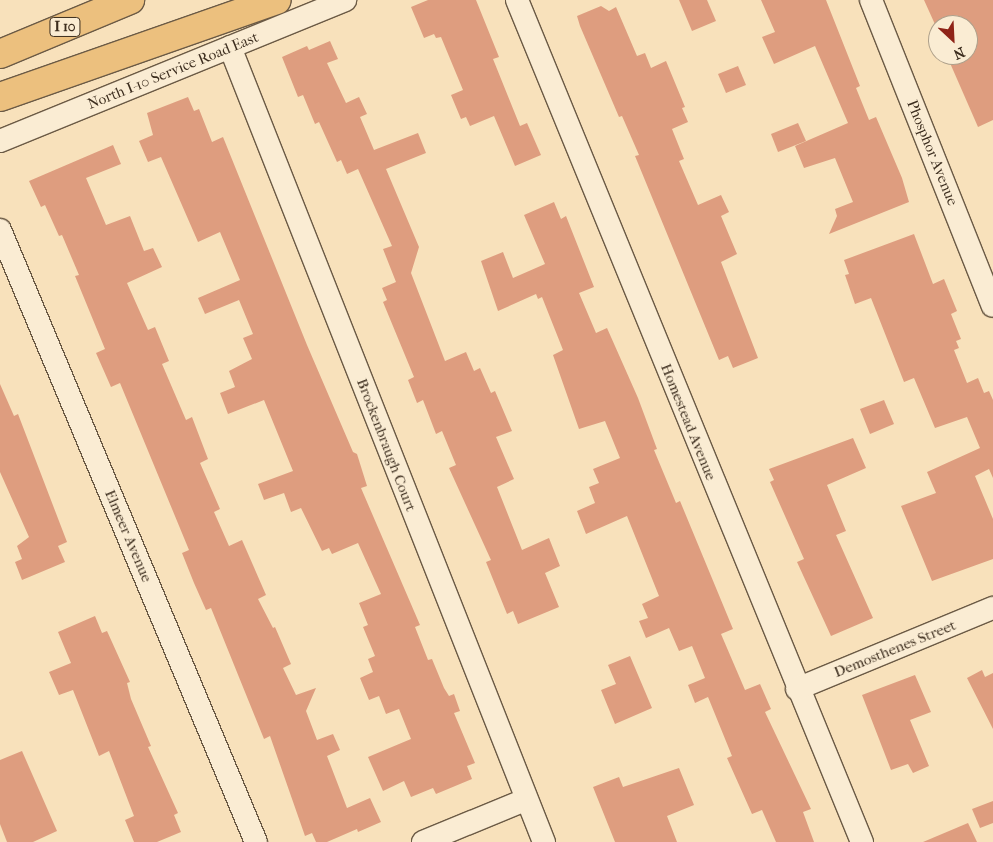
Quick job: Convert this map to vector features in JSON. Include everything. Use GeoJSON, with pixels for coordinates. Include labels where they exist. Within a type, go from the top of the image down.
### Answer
{"type":"FeatureCollection","features":[{"type":"Feature","properties":{"kind":"highway","name":"I 10"},"geometry":{"type":"LineString","coordinates":[[0,54],[130,0]]}},
{"type":"Feature","properties":{"kind":"highway"},"geometry":{"type":"LineString","coordinates":[[0,97],[277,0]]}},
{"type":"Feature","properties":{"kind":"street","name":"North I-10 Service Road East"},"geometry":{"type":"LineString","coordinates":[[0,141],[346,0]]}},
{"type":"Feature","properties":{"kind":"street","name":"Homestead Avenue"},"geometry":{"type":"LineString","coordinates":[[517,0],[797,689],[862,842]]}},
{"type":"Feature","properties":{"kind":"street","name":"Phosphor Avenue"},"geometry":{"type":"LineString","coordinates":[[870,0],[993,306]]}},
{"type":"Feature","properties":{"kind":"street","name":"Brockenbraugh Court"},"geometry":{"type":"LineString","coordinates":[[230,47],[544,842]]}},
{"type":"Feature","properties":{"kind":"street","name":"Elmeer Avenue"},"geometry":{"type":"LineString","coordinates":[[0,230],[256,842]]}},
{"type":"Feature","properties":{"kind":"street","name":"Demosthenes Street"},"geometry":{"type":"LineString","coordinates":[[797,689],[993,608]]}},
{"type":"Feature","properties":{"kind":"street"},"geometry":{"type":"LineString","coordinates":[[423,842],[526,800]]}},
{"type":"Feature","properties":{"kind":"building"},"geometry":{"type":"Polygon","coordinates":[[[428,0],[476,0],[499,57],[493,59],[520,126],[527,123],[541,155],[515,166],[494,116],[470,126],[466,117],[461,119],[451,95],[463,90],[441,37],[436,38],[434,34],[424,38],[411,7],[428,0]]]}},
{"type":"Feature","properties":{"kind":"building"},"geometry":{"type":"Polygon","coordinates":[[[679,0],[707,0],[716,21],[692,31],[679,0]]]}},
{"type":"Feature","properties":{"kind":"building"},"geometry":{"type":"Polygon","coordinates":[[[761,0],[826,0],[860,86],[856,88],[869,120],[876,117],[902,178],[909,202],[829,234],[837,216],[835,209],[853,202],[835,158],[804,168],[795,146],[848,123],[815,46],[774,64],[762,37],[775,32],[761,0]]]}},
{"type":"Feature","properties":{"kind":"building"},"geometry":{"type":"Polygon","coordinates":[[[924,0],[993,0],[993,120],[978,127],[951,65],[978,65],[978,15],[931,15],[924,0]]]}},
{"type":"Feature","properties":{"kind":"building"},"geometry":{"type":"Polygon","coordinates":[[[601,6],[609,11],[616,7],[637,56],[645,53],[651,68],[666,61],[685,107],[682,108],[688,122],[672,129],[684,159],[679,161],[698,205],[721,195],[729,212],[721,216],[737,254],[721,262],[758,358],[733,368],[728,356],[719,360],[635,156],[639,155],[622,116],[619,117],[580,26],[577,16],[601,6]]]}},
{"type":"Feature","properties":{"kind":"building"},"geometry":{"type":"Polygon","coordinates":[[[330,41],[338,59],[327,63],[346,103],[359,97],[367,114],[360,117],[374,150],[418,133],[426,153],[386,169],[419,247],[411,273],[445,361],[466,352],[474,371],[480,368],[491,393],[495,391],[512,431],[496,437],[514,479],[497,487],[522,550],[549,538],[560,566],[545,573],[559,607],[518,624],[513,611],[507,614],[486,562],[491,560],[449,468],[456,465],[442,431],[436,434],[423,400],[417,403],[408,380],[414,377],[383,302],[387,300],[382,288],[396,282],[383,249],[392,246],[358,169],[347,174],[341,160],[337,162],[319,122],[315,124],[303,95],[298,97],[282,57],[307,46],[309,50],[330,41]]]}},
{"type":"Feature","properties":{"kind":"building"},"geometry":{"type":"Polygon","coordinates":[[[738,66],[746,85],[726,93],[718,74],[738,66]]]}},
{"type":"Feature","properties":{"kind":"building"},"geometry":{"type":"Polygon","coordinates":[[[188,97],[194,111],[199,109],[212,142],[223,137],[307,345],[353,452],[357,454],[367,486],[361,488],[420,625],[415,627],[428,660],[432,659],[449,696],[454,694],[460,711],[454,713],[475,763],[467,766],[472,779],[436,794],[433,788],[411,797],[404,781],[383,791],[368,757],[411,739],[399,709],[386,714],[379,696],[369,700],[360,678],[373,672],[368,659],[375,656],[363,627],[368,625],[359,603],[381,594],[358,543],[332,554],[329,548],[322,551],[301,508],[291,512],[284,493],[264,500],[258,484],[293,471],[264,400],[228,414],[220,393],[235,387],[229,371],[252,359],[243,338],[253,334],[239,300],[205,314],[198,298],[240,280],[220,232],[198,242],[161,157],[148,162],[139,141],[153,135],[147,113],[188,97]]]}},
{"type":"Feature","properties":{"kind":"building"},"geometry":{"type":"Polygon","coordinates":[[[798,123],[806,141],[778,152],[771,134],[798,123]]]}},
{"type":"Feature","properties":{"kind":"building"},"geometry":{"type":"Polygon","coordinates":[[[113,145],[121,164],[86,178],[106,225],[130,216],[144,251],[153,248],[162,267],[127,283],[148,330],[155,327],[169,361],[162,364],[186,420],[192,417],[208,459],[200,463],[220,509],[214,512],[229,546],[242,540],[266,595],[258,599],[273,628],[275,627],[291,664],[283,668],[296,695],[316,688],[306,711],[317,740],[333,734],[340,750],[327,756],[347,808],[370,798],[381,822],[358,832],[357,829],[327,842],[316,842],[312,833],[305,836],[270,736],[264,739],[211,608],[206,610],[194,583],[182,553],[189,550],[120,383],[111,387],[96,353],[105,349],[75,276],[79,275],[62,235],[59,236],[45,205],[41,207],[29,181],[113,145]]]}},
{"type":"Feature","properties":{"kind":"building"},"geometry":{"type":"Polygon","coordinates":[[[554,202],[561,219],[566,216],[594,287],[579,293],[596,333],[607,328],[638,398],[657,449],[654,450],[676,503],[680,501],[733,629],[721,634],[745,690],[760,684],[771,709],[765,712],[811,809],[803,812],[814,842],[776,842],[762,810],[752,814],[727,758],[732,756],[708,697],[695,703],[688,685],[705,678],[692,646],[679,651],[669,628],[646,638],[639,621],[648,618],[642,604],[659,596],[627,516],[586,534],[577,511],[595,503],[589,487],[599,483],[593,469],[620,458],[605,421],[579,429],[553,355],[563,350],[542,297],[538,299],[536,294],[498,311],[481,261],[503,252],[513,278],[545,264],[524,215],[554,202]]]}},
{"type":"Feature","properties":{"kind":"building"},"geometry":{"type":"Polygon","coordinates":[[[914,234],[933,284],[944,279],[957,311],[951,314],[961,339],[956,341],[959,348],[954,350],[967,383],[978,378],[984,393],[989,391],[993,400],[993,478],[989,469],[975,476],[993,519],[993,559],[932,581],[901,506],[936,493],[927,472],[980,448],[967,417],[935,428],[914,378],[904,382],[871,298],[855,304],[845,275],[849,274],[844,260],[914,234]]]}},
{"type":"Feature","properties":{"kind":"building"},"geometry":{"type":"Polygon","coordinates":[[[0,384],[14,416],[18,414],[67,542],[58,546],[65,562],[22,580],[15,562],[22,559],[17,546],[29,537],[0,472],[0,384]]]}},
{"type":"Feature","properties":{"kind":"building"},"geometry":{"type":"Polygon","coordinates":[[[884,400],[894,424],[870,434],[860,409],[884,400]]]}},
{"type":"Feature","properties":{"kind":"building"},"geometry":{"type":"Polygon","coordinates":[[[853,438],[866,468],[827,485],[846,531],[836,535],[873,618],[831,636],[797,562],[804,559],[770,482],[774,480],[769,469],[853,438]]]}},
{"type":"Feature","properties":{"kind":"building"},"geometry":{"type":"Polygon","coordinates":[[[95,616],[102,633],[107,631],[130,682],[127,683],[131,699],[151,746],[148,747],[178,813],[174,815],[181,832],[157,842],[134,842],[125,820],[134,816],[109,751],[99,756],[73,690],[59,695],[49,672],[71,663],[58,632],[95,616]]]}},
{"type":"Feature","properties":{"kind":"building"},"geometry":{"type":"Polygon","coordinates":[[[630,656],[652,708],[615,724],[601,690],[616,684],[608,665],[630,656]]]}},
{"type":"Feature","properties":{"kind":"building"},"geometry":{"type":"Polygon","coordinates":[[[982,670],[985,677],[993,673],[993,729],[967,678],[982,670]]]}},
{"type":"Feature","properties":{"kind":"building"},"geometry":{"type":"Polygon","coordinates":[[[915,675],[931,712],[910,720],[929,766],[913,773],[908,764],[891,770],[862,695],[915,675]]]}},
{"type":"Feature","properties":{"kind":"building"},"geometry":{"type":"Polygon","coordinates":[[[22,751],[57,831],[33,842],[7,842],[0,824],[0,760],[22,751]]]}},
{"type":"Feature","properties":{"kind":"building"},"geometry":{"type":"Polygon","coordinates":[[[679,768],[694,805],[667,816],[677,842],[615,842],[593,787],[619,777],[623,787],[679,768]]]}},
{"type":"Feature","properties":{"kind":"building"},"geometry":{"type":"Polygon","coordinates":[[[993,801],[993,823],[980,828],[972,809],[993,801]]]}},
{"type":"Feature","properties":{"kind":"building"},"geometry":{"type":"Polygon","coordinates":[[[968,823],[977,842],[923,842],[968,823]]]}}]}
